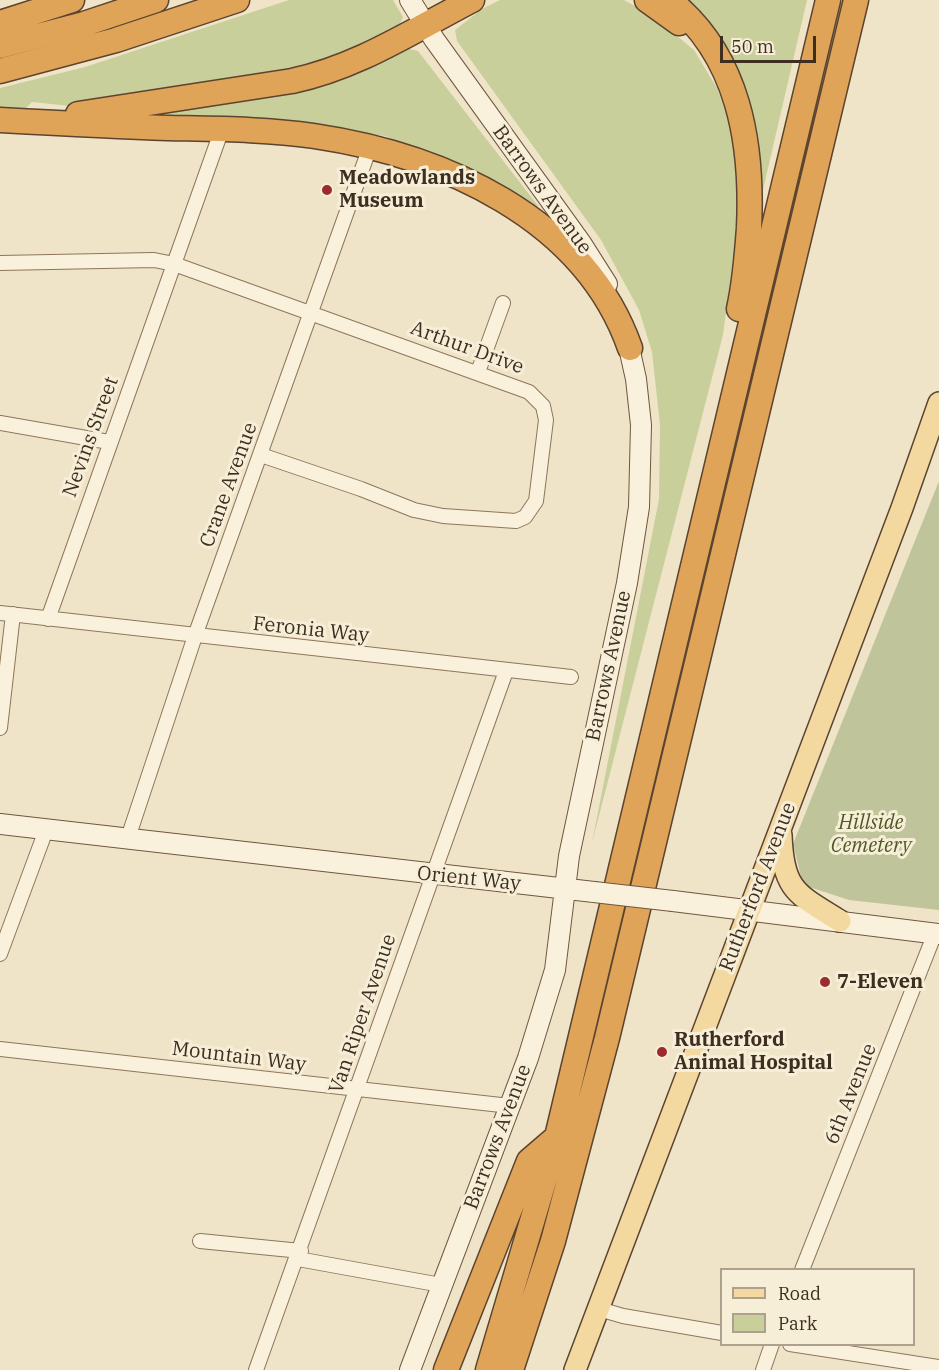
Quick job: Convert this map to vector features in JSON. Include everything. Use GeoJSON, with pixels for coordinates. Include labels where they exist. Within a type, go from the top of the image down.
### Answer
{"type":"FeatureCollection","features":[{"type":"Feature","properties":{"kind":"highway"},"geometry":{"type":"LineString","coordinates":[[0,23],[72,0]]}},
{"type":"Feature","properties":{"kind":"highway"},"geometry":{"type":"LineString","coordinates":[[0,46],[84,24],[156,0]]}},
{"type":"Feature","properties":{"kind":"highway"},"geometry":{"type":"LineString","coordinates":[[0,71],[116,40],[237,0]]}},
{"type":"Feature","properties":{"kind":"highway"},"geometry":{"type":"LineString","coordinates":[[7,121],[75,114],[304,78],[349,65],[472,0]]}},
{"type":"Feature","properties":{"kind":"highway"},"geometry":{"type":"LineString","coordinates":[[647,0],[687,30],[712,59],[731,94],[744,132]]}},
{"type":"Feature","properties":{"kind":"highway"},"geometry":{"type":"LineString","coordinates":[[669,0],[694,22],[718,55],[735,94],[744,132],[749,177],[749,222],[745,276],[737,319],[745,349]]}},
{"type":"Feature","properties":{"kind":"highway"},"geometry":{"type":"LineString","coordinates":[[488,1370],[558,1137],[828,0]]}},
{"type":"Feature","properties":{"kind":"highway"},"geometry":{"type":"LineString","coordinates":[[511,1370],[553,1241],[607,1038],[856,0]]}},
{"type":"Feature","properties":{"kind":"highway"},"geometry":{"type":"LineString","coordinates":[[7,121],[291,133],[370,147],[432,167],[480,188],[524,213],[547,230],[600,289],[618,318],[630,348]]}},
{"type":"Feature","properties":{"kind":"highway"},"geometry":{"type":"LineString","coordinates":[[446,1370],[529,1161],[558,1137]]}},
{"type":"Feature","properties":{"kind":"main road","name":"Rutherford Avenue"},"geometry":{"type":"LineString","coordinates":[[575,1370],[939,403]]}},
{"type":"Feature","properties":{"kind":"main road"},"geometry":{"type":"LineString","coordinates":[[781,826],[782,857],[791,886],[801,897],[840,921]]}},
{"type":"Feature","properties":{"kind":"street","name":"Barrows Avenue"},"geometry":{"type":"LineString","coordinates":[[410,0],[425,26],[592,259],[616,303],[630,348],[638,394],[641,442],[638,515],[627,583],[569,856],[555,970],[532,1047],[410,1370]]}},
{"type":"Feature","properties":{"kind":"street","name":"Nevins Street"},"geometry":{"type":"LineString","coordinates":[[48,619],[222,129]]}},
{"type":"Feature","properties":{"kind":"street","name":"Crane Avenue"},"geometry":{"type":"LineString","coordinates":[[128,838],[195,636],[370,147]]}},
{"type":"Feature","properties":{"kind":"street","name":"Arthur Drive"},"geometry":{"type":"LineString","coordinates":[[0,263],[154,260],[174,264],[529,392],[543,406],[546,416],[536,501],[525,517],[516,521],[443,516],[414,510],[361,489],[261,455]]}},
{"type":"Feature","properties":{"kind":"street"},"geometry":{"type":"LineString","coordinates":[[478,372],[503,303]]}},
{"type":"Feature","properties":{"kind":"street"},"geometry":{"type":"LineString","coordinates":[[0,423],[109,442]]}},
{"type":"Feature","properties":{"kind":"street"},"geometry":{"type":"LineString","coordinates":[[0,728],[7,614],[48,619]]}},
{"type":"Feature","properties":{"kind":"street","name":"Feronia Way"},"geometry":{"type":"LineString","coordinates":[[48,619],[506,671],[571,676]]}},
{"type":"Feature","properties":{"kind":"street","name":"Van Riper Avenue"},"geometry":{"type":"LineString","coordinates":[[256,1370],[506,671]]}},
{"type":"Feature","properties":{"kind":"street","name":"Orient Way"},"geometry":{"type":"LineString","coordinates":[[0,824],[937,934]]}},
{"type":"Feature","properties":{"kind":"street"},"geometry":{"type":"LineString","coordinates":[[0,954],[46,831]]}},
{"type":"Feature","properties":{"kind":"street","name":"6th Avenue"},"geometry":{"type":"LineString","coordinates":[[802,1268],[937,934]]}},
{"type":"Feature","properties":{"kind":"street","name":"Mountain Way"},"geometry":{"type":"LineString","coordinates":[[0,1048],[510,1106]]}},
{"type":"Feature","properties":{"kind":"street"},"geometry":{"type":"LineString","coordinates":[[200,1241],[299,1255],[441,1285]]}},
{"type":"Feature","properties":{"kind":"street"},"geometry":{"type":"LineString","coordinates":[[599,1309],[623,1316],[720,1333]]}},
{"type":"Feature","properties":{"kind":"street"},"geometry":{"type":"LineString","coordinates":[[763,1370],[771,1346]]}},
{"type":"Feature","properties":{"kind":"street"},"geometry":{"type":"LineString","coordinates":[[803,1346],[939,1367]]}},
{"type":"Feature","properties":{"kind":"green space"},"geometry":{"type":"Polygon","coordinates":[[[289,0],[393,0],[403,17],[396,33],[332,61],[193,87],[70,106],[32,102],[23,111],[0,110],[0,88],[85,67],[289,0]]]}},
{"type":"Feature","properties":{"kind":"green space"},"geometry":{"type":"Polygon","coordinates":[[[500,0],[624,0],[654,17],[694,50],[717,88],[739,147],[742,235],[734,250],[723,335],[592,843],[659,499],[660,425],[652,352],[639,310],[601,240],[457,41],[455,30],[482,9],[500,0]]]}},
{"type":"Feature","properties":{"kind":"green space"},"geometry":{"type":"Polygon","coordinates":[[[680,0],[807,0],[759,207],[757,147],[733,59],[690,8],[680,0]]]}},
{"type":"Feature","properties":{"kind":"green space"},"geometry":{"type":"Polygon","coordinates":[[[406,48],[418,51],[539,207],[385,136],[301,125],[144,116],[287,90],[406,48]]]}},
{"type":"Feature","properties":{"kind":"green space","name":"Hillside Cemetery"},"geometry":{"type":"Polygon","coordinates":[[[939,481],[939,910],[849,900],[803,885],[793,844],[939,481]]]}},
{"type":"Feature","properties":{"kind":"place","name":"Meadowlands Museum"},"geometry":{"type":"Point","coordinates":[327,190]}},
{"type":"Feature","properties":{"kind":"place","name":"7-Eleven"},"geometry":{"type":"Point","coordinates":[825,982]}},
{"type":"Feature","properties":{"kind":"place","name":"Rutherford Animal Hospital"},"geometry":{"type":"Point","coordinates":[662,1052]}}]}
